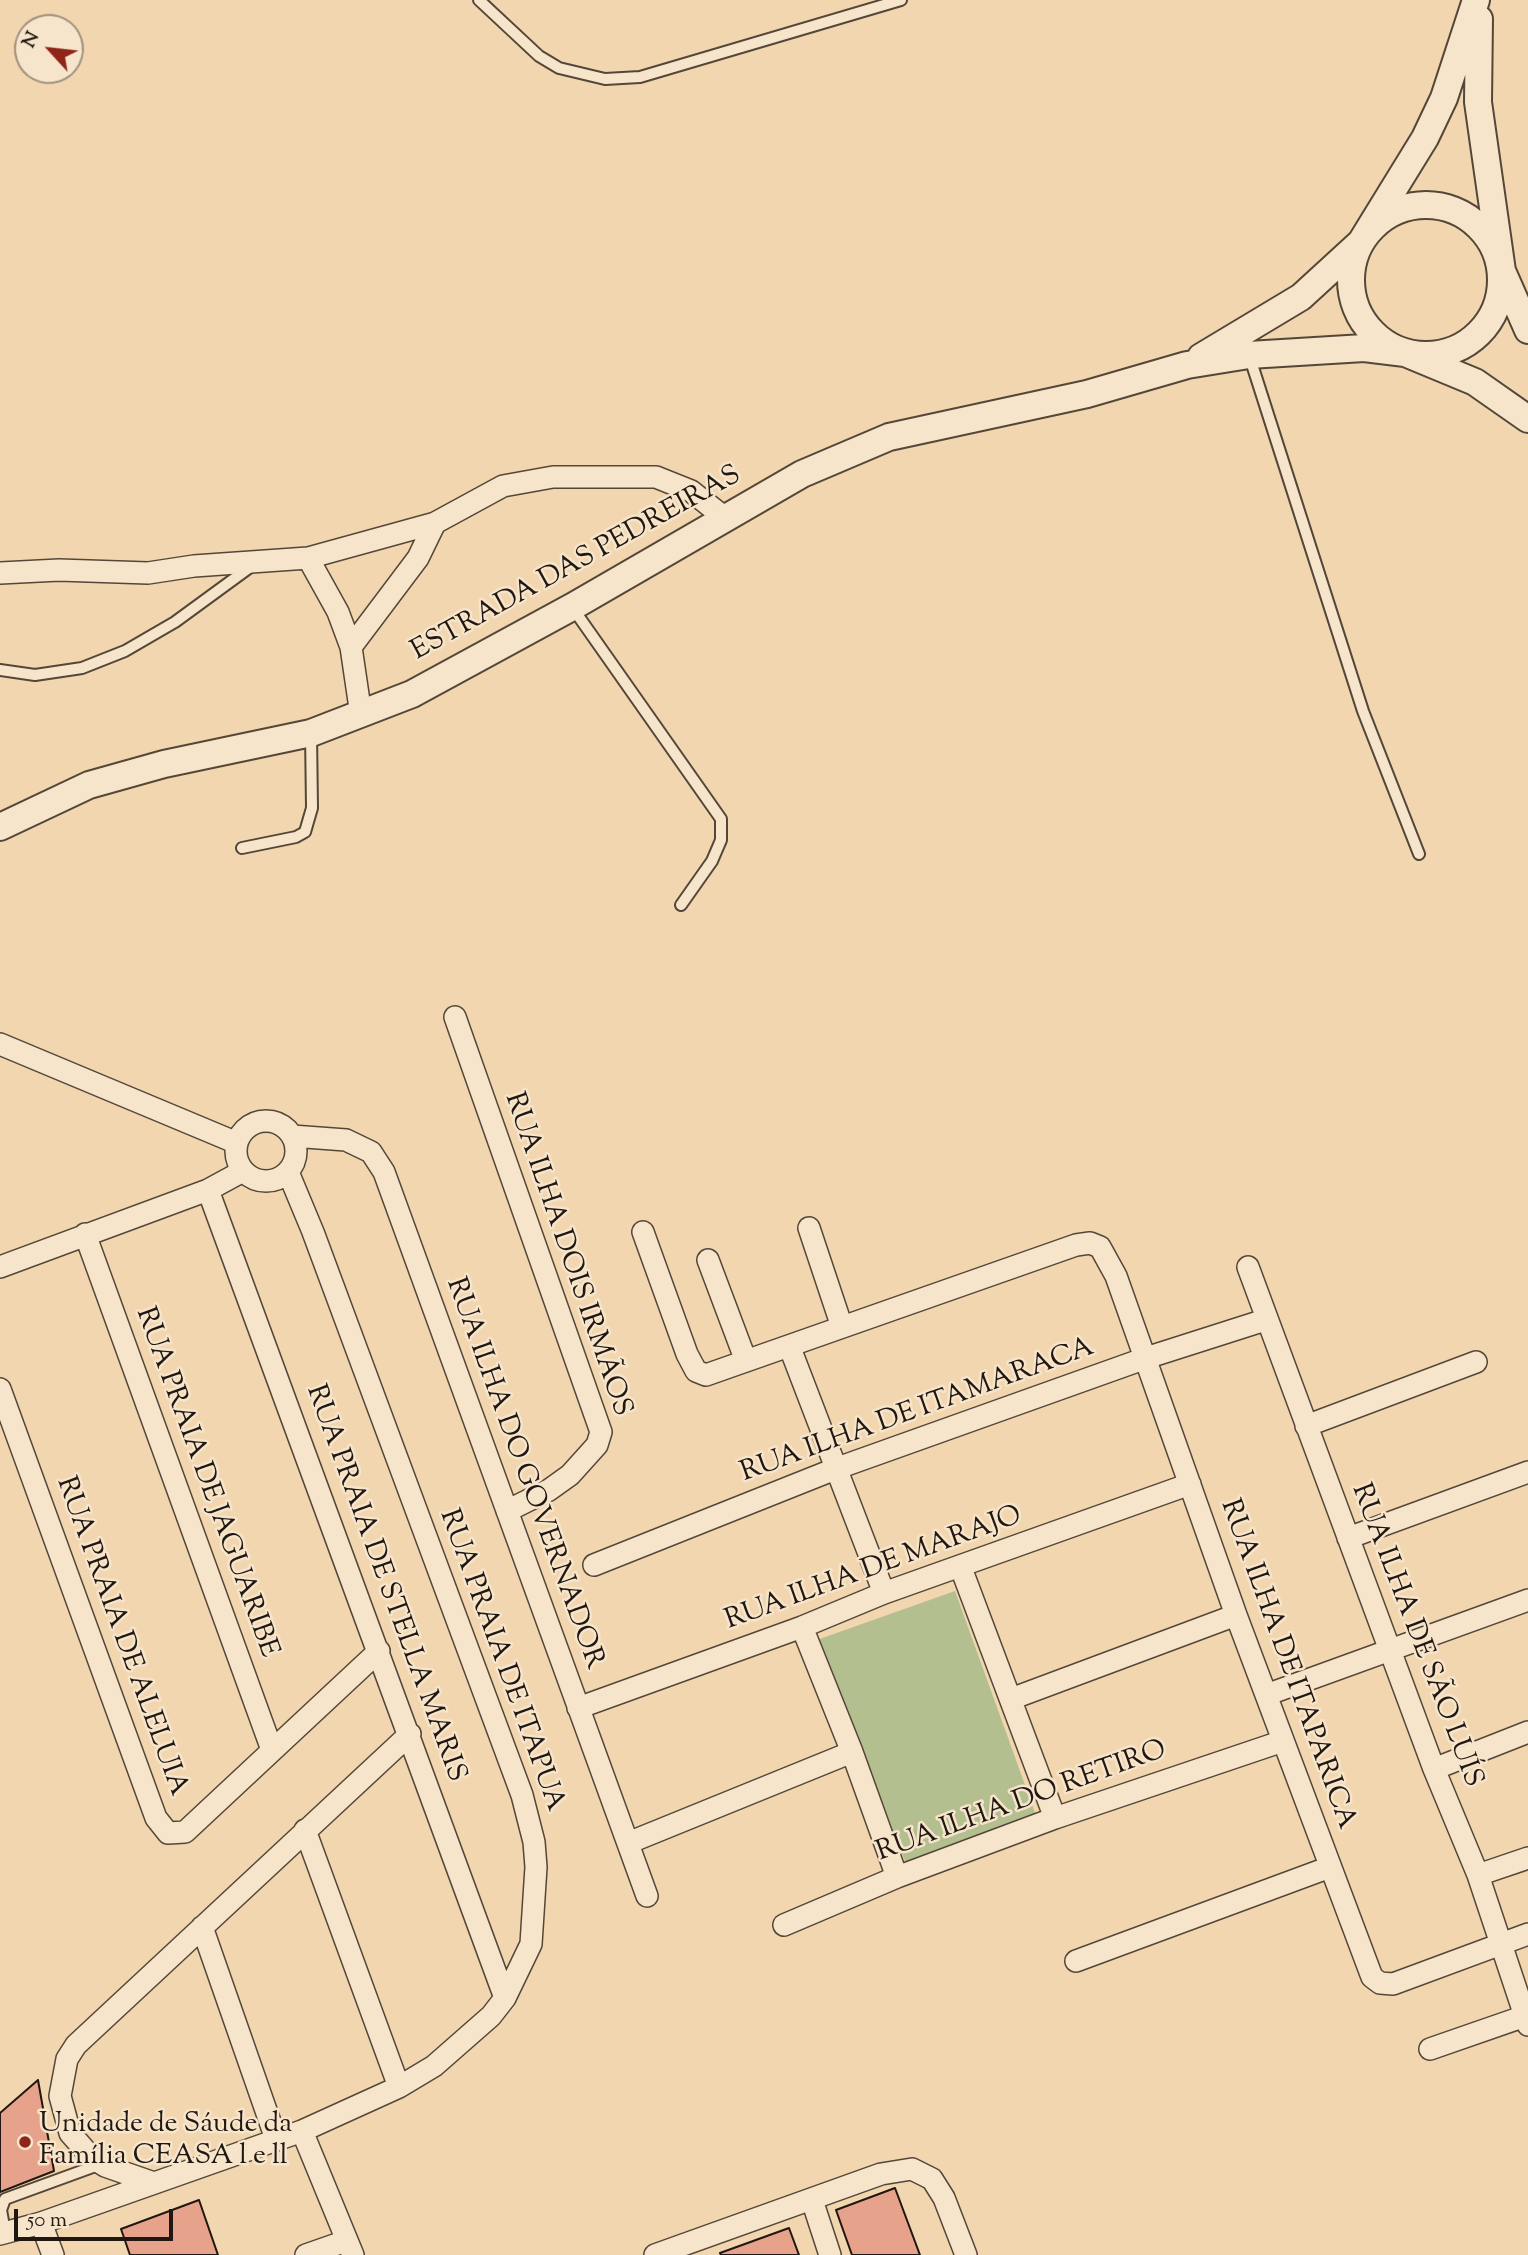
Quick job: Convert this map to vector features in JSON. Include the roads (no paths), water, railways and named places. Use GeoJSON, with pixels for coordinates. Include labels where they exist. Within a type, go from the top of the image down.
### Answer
{"type":"FeatureCollection","features":[{"type":"Feature","properties":{"kind":"street"},"geometry":{"type":"LineString","coordinates":[[1478,0],[1444,98],[1425,138],[1361,242],[1353,263],[1351,286],[1356,309],[1367,328],[1385,344],[1475,382],[1528,419]]}},
{"type":"Feature","properties":{"kind":"street"},"geometry":{"type":"LineString","coordinates":[[1405,353],[1430,356],[1454,351],[1475,338],[1491,319],[1501,296],[1502,271],[1478,102],[1478,0]]}},
{"type":"Feature","properties":{"kind":"street"},"geometry":{"type":"LineString","coordinates":[[1361,242],[1376,224],[1396,211],[1419,205],[1442,206],[1464,214],[1482,229],[1495,248],[1528,330]]}},
{"type":"Feature","properties":{"kind":"street","name":"ESTRADA DAS PEDREIRAS"},"geometry":{"type":"LineString","coordinates":[[1187,365],[1301,297],[1361,242]]}},
{"type":"Feature","properties":{"kind":"street","name":"ESTRADA DAS PEDREIRAS"},"geometry":{"type":"LineString","coordinates":[[0,827],[89,785],[164,764],[311,733],[412,694],[572,607],[802,474],[888,437],[1087,394],[1187,365],[1249,355],[1364,348],[1405,353]]}},
{"type":"Feature","properties":{"kind":"street"},"geometry":{"type":"LineString","coordinates":[[0,573],[59,570],[148,573],[308,558],[435,523],[503,486],[553,477],[656,477],[691,491],[725,518]]}},
{"type":"Feature","properties":{"kind":"street"},"geometry":{"type":"LineString","coordinates":[[351,647],[418,558],[435,523]]}},
{"type":"Feature","properties":{"kind":"street"},"geometry":{"type":"LineString","coordinates":[[308,558],[338,612],[351,647],[361,715]]}},
{"type":"Feature","properties":{"kind":"street","name":"RUA ILHA DOIS IRMÃOS"},"geometry":{"type":"LineString","coordinates":[[454,1017],[601,1432],[597,1444],[570,1475],[549,1490],[507,1511]]}},
{"type":"Feature","properties":{"kind":"street"},"geometry":{"type":"LineString","coordinates":[[0,1044],[237,1143]]}},
{"type":"Feature","properties":{"kind":"street"},"geometry":{"type":"LineString","coordinates":[[257,1122],[277,1123],[292,1136],[296,1154],[288,1172],[270,1181],[260,1181],[243,1171],[238,1163],[237,1143],[241,1134],[257,1122]]}},
{"type":"Feature","properties":{"kind":"street","name":"RUA ILHA DO GOVERNADOR"},"geometry":{"type":"LineString","coordinates":[[292,1136],[346,1140],[371,1152],[378,1161],[647,1896]]}},
{"type":"Feature","properties":{"kind":"street"},"geometry":{"type":"LineString","coordinates":[[0,1267],[208,1190],[243,1171]]}},
{"type":"Feature","properties":{"kind":"street","name":"RUA PRAIA DE ITAPUA"},"geometry":{"type":"LineString","coordinates":[[2,2233],[41,2223],[302,2131],[399,2087],[434,2066],[471,2038],[505,1998],[531,1944],[536,1890],[534,1842],[522,1795],[318,1245],[288,1172]]}},
{"type":"Feature","properties":{"kind":"street","name":"RUA PRAIA DE STELLA MARIS"},"geometry":{"type":"LineString","coordinates":[[208,1190],[505,1998]]}},
{"type":"Feature","properties":{"kind":"street"},"geometry":{"type":"LineString","coordinates":[[643,1232],[692,1364],[696,1371],[706,1375],[790,1348],[842,1327],[809,1228]]}},
{"type":"Feature","properties":{"kind":"street","name":"RUA PRAIA DE JAGUARIBE"},"geometry":{"type":"LineString","coordinates":[[85,1234],[272,1750]]}},
{"type":"Feature","properties":{"kind":"street","name":"RUA ILHA DE ITAPARICA"},"geometry":{"type":"LineString","coordinates":[[842,1327],[1069,1247],[1095,1244],[1106,1255],[1146,1358],[1236,1615],[1372,1977],[1380,1983],[1393,1984],[1410,1980],[1528,1934]]}},
{"type":"Feature","properties":{"kind":"street"},"geometry":{"type":"LineString","coordinates":[[708,1260],[746,1361]]}},
{"type":"Feature","properties":{"kind":"street","name":"RUA ILHA DE SÃO LUÍS"},"geometry":{"type":"LineString","coordinates":[[1248,1266],[1265,1320],[1434,1769],[1478,1875],[1527,2019]]}},
{"type":"Feature","properties":{"kind":"street","name":"RUA ILHA DE ITAMARACA"},"geometry":{"type":"LineString","coordinates":[[594,1565],[835,1469],[1146,1358],[1265,1320]]}},
{"type":"Feature","properties":{"kind":"street"},"geometry":{"type":"LineString","coordinates":[[790,1348],[884,1593]]}},
{"type":"Feature","properties":{"kind":"street"},"geometry":{"type":"LineString","coordinates":[[1306,1426],[1476,1362]]}},
{"type":"Feature","properties":{"kind":"street","name":"RUA PRAIA DE ALELUIA"},"geometry":{"type":"LineString","coordinates":[[0,1389],[160,1825],[172,1834],[185,1832],[379,1651]]}},
{"type":"Feature","properties":{"kind":"street"},"geometry":{"type":"LineString","coordinates":[[1348,1538],[1528,1472]]}},
{"type":"Feature","properties":{"kind":"street","name":"RUA ILHA DE MARAJO"},"geometry":{"type":"LineString","coordinates":[[578,1708],[802,1627],[884,1593],[1190,1485]]}},
{"type":"Feature","properties":{"kind":"street"},"geometry":{"type":"LineString","coordinates":[[961,1567],[1055,1818]]}},
{"type":"Feature","properties":{"kind":"street"},"geometry":{"type":"LineString","coordinates":[[1266,1695],[1528,1600]]}},
{"type":"Feature","properties":{"kind":"street"},"geometry":{"type":"LineString","coordinates":[[1011,1699],[1236,1615]]}},
{"type":"Feature","properties":{"kind":"street"},"geometry":{"type":"LineString","coordinates":[[802,1627],[852,1752],[897,1877]]}},
{"type":"Feature","properties":{"kind":"street"},"geometry":{"type":"LineString","coordinates":[[1434,1769],[1528,1732]]}},
{"type":"Feature","properties":{"kind":"street"},"geometry":{"type":"LineString","coordinates":[[151,2182],[101,2164],[91,2157],[70,2133],[60,2096],[67,2059],[76,2045],[410,1734]]}},
{"type":"Feature","properties":{"kind":"street","name":"RUA ILHA DO RETIRO"},"geometry":{"type":"LineString","coordinates":[[784,1924],[897,1877],[1055,1818],[1283,1741]]}},
{"type":"Feature","properties":{"kind":"street"},"geometry":{"type":"LineString","coordinates":[[628,1843],[852,1752]]}},
{"type":"Feature","properties":{"kind":"street"},"geometry":{"type":"LineString","coordinates":[[305,1830],[399,2087]]}},
{"type":"Feature","properties":{"kind":"street"},"geometry":{"type":"LineString","coordinates":[[1478,1875],[1528,1858]]}},
{"type":"Feature","properties":{"kind":"street"},"geometry":{"type":"LineString","coordinates":[[1076,1961],[1330,1867]]}},
{"type":"Feature","properties":{"kind":"street"},"geometry":{"type":"LineString","coordinates":[[201,1927],[276,2139]]}},
{"type":"Feature","properties":{"kind":"street"},"geometry":{"type":"LineString","coordinates":[[1430,2049],[1527,2019]]}},
{"type":"Feature","properties":{"kind":"street"},"geometry":{"type":"LineString","coordinates":[[302,2131],[349,2248],[306,2255]]}},
{"type":"Feature","properties":{"kind":"street"},"geometry":{"type":"LineString","coordinates":[[655,2255],[703,2247],[812,2200],[895,2170],[920,2171],[932,2179],[944,2198],[966,2255]]}},
{"type":"Feature","properties":{"kind":"street"},"geometry":{"type":"LineString","coordinates":[[812,2200],[830,2255]]}},
{"type":"Feature","properties":{"kind":"street"},"geometry":{"type":"LineString","coordinates":[[41,2223],[53,2255]]}},
{"type":"Feature","properties":{"kind":"lane"},"geometry":{"type":"LineString","coordinates":[[479,0],[539,56],[559,68],[605,79],[640,77],[901,0]]}},
{"type":"Feature","properties":{"kind":"lane"},"geometry":{"type":"LineString","coordinates":[[1249,355],[1363,711],[1419,854]]}},
{"type":"Feature","properties":{"kind":"lane"},"geometry":{"type":"LineString","coordinates":[[0,670],[35,675],[82,668],[125,651],[175,622],[258,562]]}},
{"type":"Feature","properties":{"kind":"lane"},"geometry":{"type":"LineString","coordinates":[[572,607],[721,819],[721,840],[712,861],[681,905]]}},
{"type":"Feature","properties":{"kind":"lane"},"geometry":{"type":"LineString","coordinates":[[242,848],[296,837],[304,832],[312,808],[311,733]]}},
{"type":"Feature","properties":{"kind":"lane"},"geometry":{"type":"LineString","coordinates":[[2,2233],[1,2210],[5,2199],[101,2164]]}},
{"type":"Feature","properties":{"kind":"place","name":"Unidade de Sáude da Família CEASA l e ll"},"geometry":{"type":"Point","coordinates":[25,2142]}}]}
